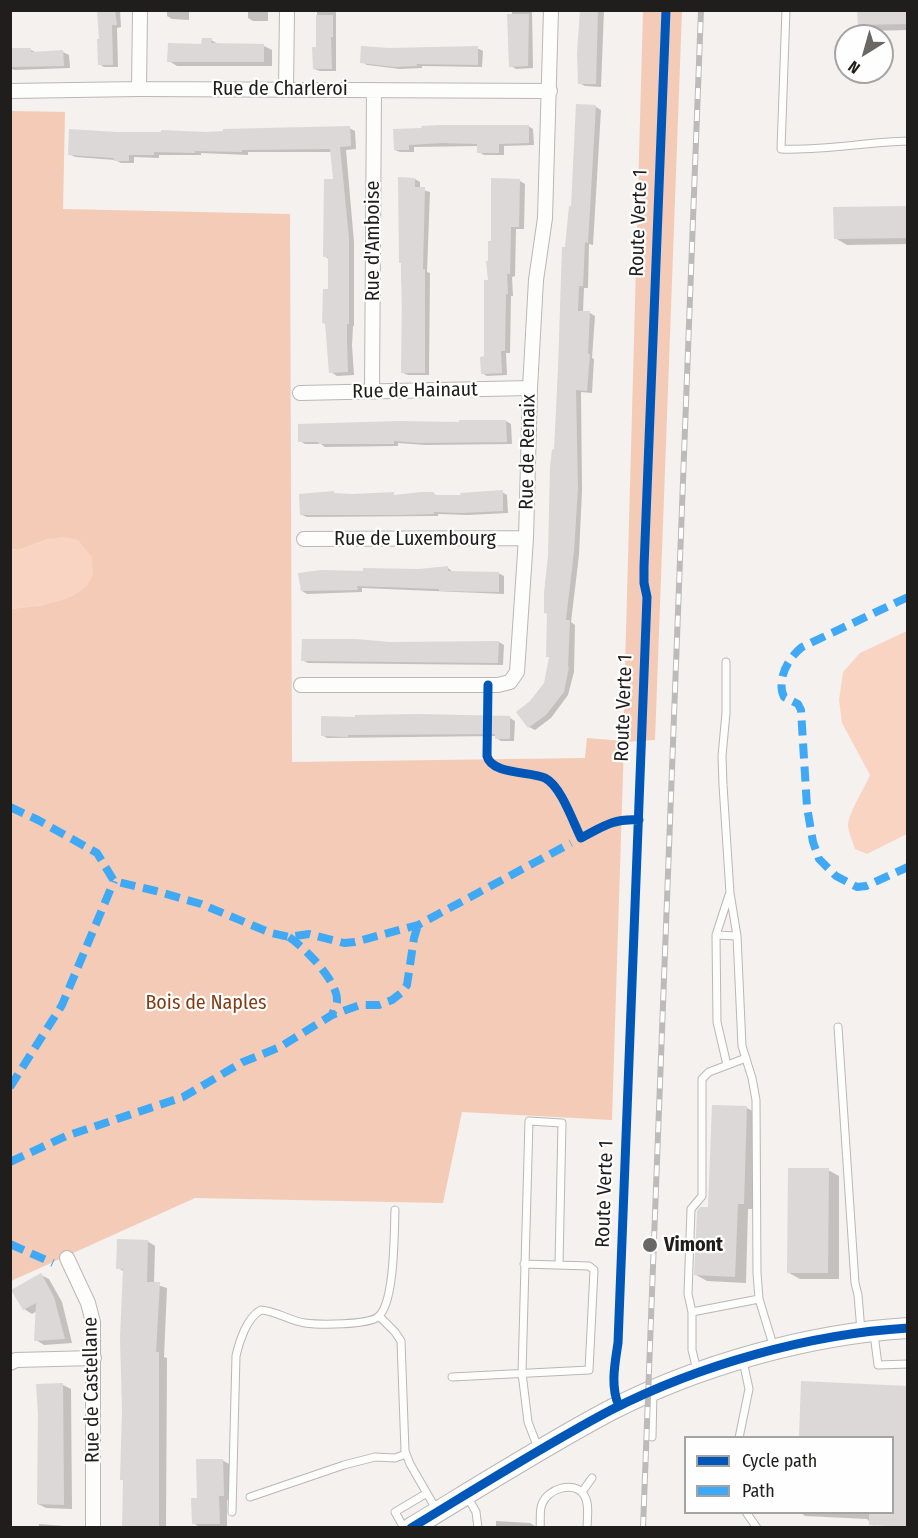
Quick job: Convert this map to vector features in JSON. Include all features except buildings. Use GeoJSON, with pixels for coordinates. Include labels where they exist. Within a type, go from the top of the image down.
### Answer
{"type":"FeatureCollection","features":[{"type":"Feature","properties":{"kind":"street"},"geometry":{"type":"LineString","coordinates":[[139,89],[140,10]]}},
{"type":"Feature","properties":{"kind":"street"},"geometry":{"type":"LineString","coordinates":[[286,89],[287,10]]}},
{"type":"Feature","properties":{"kind":"street","name":"Rue de Renaix"},"geometry":{"type":"LineString","coordinates":[[301,685],[498,685],[510,682],[516,676],[519,664],[526,538],[530,388],[536,280],[545,218],[550,91],[550,10]]}},
{"type":"Feature","properties":{"kind":"street","name":"Rue de Charleroi"},"geometry":{"type":"LineString","coordinates":[[10,92],[139,89],[550,91]]}},
{"type":"Feature","properties":{"kind":"street","name":"Rue d'Amboise"},"geometry":{"type":"LineString","coordinates":[[372,392],[374,90]]}},
{"type":"Feature","properties":{"kind":"street","name":"Rue de Hainaut"},"geometry":{"type":"LineString","coordinates":[[300,393],[530,388]]}},
{"type":"Feature","properties":{"kind":"street","name":"Rue de Luxembourg"},"geometry":{"type":"LineString","coordinates":[[304,539],[526,538]]}},
{"type":"Feature","properties":{"kind":"street","name":"Rue de Castellane"},"geometry":{"type":"LineString","coordinates":[[67,1258],[91,1309],[93,1322],[93,1527]]}},
{"type":"Feature","properties":{"kind":"street"},"geometry":{"type":"LineString","coordinates":[[411,1527],[611,1410],[653,1391],[774,1350],[868,1332],[908,1328]]}},
{"type":"Feature","properties":{"kind":"street"},"geometry":{"type":"LineString","coordinates":[[10,1363],[16,1360],[94,1358]]}},
{"type":"Feature","properties":{"kind":"lane"},"geometry":{"type":"LineString","coordinates":[[786,10],[782,149],[812,150],[855,144],[908,141]]}},
{"type":"Feature","properties":{"kind":"lane"},"geometry":{"type":"LineString","coordinates":[[726,662],[726,713],[722,762],[730,893],[737,936],[741,1035],[756,1100],[759,1299],[774,1350]]}},
{"type":"Feature","properties":{"kind":"lane"},"geometry":{"type":"LineString","coordinates":[[727,1065],[719,1038],[716,1005],[716,935],[730,893]]}},
{"type":"Feature","properties":{"kind":"lane"},"geometry":{"type":"LineString","coordinates":[[716,935],[737,936]]}},
{"type":"Feature","properties":{"kind":"lane"},"geometry":{"type":"LineString","coordinates":[[838,1027],[855,1283],[878,1365],[908,1365]]}},
{"type":"Feature","properties":{"kind":"lane"},"geometry":{"type":"LineString","coordinates":[[698,1374],[692,1350],[692,1312],[688,1294],[691,1209],[702,1196],[701,1084],[709,1072],[746,1058]]}},
{"type":"Feature","properties":{"kind":"lane"},"geometry":{"type":"LineString","coordinates":[[540,1450],[528,1422],[522,1373],[525,1121],[562,1123],[559,1264]]}},
{"type":"Feature","properties":{"kind":"lane"},"geometry":{"type":"LineString","coordinates":[[232,1512],[236,1356],[239,1342],[254,1315],[265,1310],[309,1324],[360,1321],[379,1316],[389,1296],[395,1210]]}},
{"type":"Feature","properties":{"kind":"lane"},"geometry":{"type":"LineString","coordinates":[[452,1377],[513,1376],[522,1373],[589,1370],[594,1270],[589,1266],[524,1264]]}},
{"type":"Feature","properties":{"kind":"lane"},"geometry":{"type":"LineString","coordinates":[[692,1312],[759,1299]]}},
{"type":"Feature","properties":{"kind":"lane"},"geometry":{"type":"LineString","coordinates":[[379,1316],[399,1337],[402,1346],[403,1443],[406,1454],[438,1511]]}},
{"type":"Feature","properties":{"kind":"lane"},"geometry":{"type":"LineString","coordinates":[[740,1436],[749,1389],[742,1359]]}},
{"type":"Feature","properties":{"kind":"lane"},"geometry":{"type":"LineString","coordinates":[[652,1437],[653,1391]]}},
{"type":"Feature","properties":{"kind":"lane"},"geometry":{"type":"LineString","coordinates":[[250,1497],[344,1465],[375,1457],[395,1458],[406,1454]]}},
{"type":"Feature","properties":{"kind":"lane"},"geometry":{"type":"LineString","coordinates":[[582,1492],[592,1478]]}},
{"type":"Feature","properties":{"kind":"lane"},"geometry":{"type":"LineString","coordinates":[[540,1527],[541,1508],[546,1496],[568,1487],[582,1492],[587,1502],[587,1527]]}},
{"type":"Feature","properties":{"kind":"lane"},"geometry":{"type":"LineString","coordinates":[[404,1527],[395,1512],[427,1493]]}},
{"type":"Feature","properties":{"kind":"lane"},"geometry":{"type":"LineString","coordinates":[[466,1494],[476,1512],[478,1527]]}},
{"type":"Feature","properties":{"kind":"lane"},"geometry":{"type":"LineString","coordinates":[[747,1514],[757,1527]]}},
{"type":"Feature","properties":{"kind":"green space","name":"Bois de Naples"},"geometry":{"type":"Polygon","coordinates":[[[643,11],[682,11],[655,740],[624,742],[612,1120],[462,1112],[443,1203],[195,1198],[11,1281],[10,609],[44,605],[49,539],[18,550],[11,549],[11,111],[65,112],[63,209],[290,214],[292,762],[585,758],[587,738],[623,741],[643,11]]]}},
{"type":"Feature","properties":{"kind":"shaded area"},"geometry":{"type":"Polygon","coordinates":[[[64,537],[78,540],[92,557],[93,575],[87,586],[78,593],[57,602],[11,609],[11,549],[18,550],[49,539],[64,537]]]}},
{"type":"Feature","properties":{"kind":"shaded area"},"geometry":{"type":"Polygon","coordinates":[[[907,631],[907,834],[867,854],[855,849],[848,828],[851,814],[870,775],[842,723],[839,700],[843,672],[860,653],[907,631]]]}},
{"type":"Feature","properties":{"kind":"railway"},"geometry":{"type":"LineString","coordinates":[[643,1528],[701,10]]}},
{"type":"Feature","properties":{"kind":"marked path"},"geometry":{"type":"LineString","coordinates":[[908,597],[802,647],[788,663],[781,684],[784,697],[798,704],[801,710],[807,807],[813,842],[819,859],[836,876],[857,887],[866,886],[908,867]]}},
{"type":"Feature","properties":{"kind":"marked path"},"geometry":{"type":"LineString","coordinates":[[10,807],[97,853],[114,881],[201,904],[271,933],[289,937],[309,934],[344,943],[418,925],[571,843]]}},
{"type":"Feature","properties":{"kind":"marked path"},"geometry":{"type":"LineString","coordinates":[[10,1087],[62,1005],[114,881]]}},
{"type":"Feature","properties":{"kind":"marked path"},"geometry":{"type":"LineString","coordinates":[[10,1162],[66,1136],[183,1097],[243,1062],[280,1047],[332,1015],[360,1005],[379,1005],[392,1000],[407,985],[418,925]]}},
{"type":"Feature","properties":{"kind":"marked path"},"geometry":{"type":"LineString","coordinates":[[289,937],[311,957],[332,984],[337,1001],[332,1015]]}},
{"type":"Feature","properties":{"kind":"marked path"},"geometry":{"type":"LineString","coordinates":[[10,1244],[53,1263]]}},
{"type":"Feature","properties":{"kind":"cycle path","name":"Route Verte 1"},"geometry":{"type":"LineString","coordinates":[[619,1406],[616,1399],[614,1375],[618,1343],[647,597],[644,567],[666,10]]}},
{"type":"Feature","properties":{"kind":"cycle path"},"geometry":{"type":"LineString","coordinates":[[488,685],[487,756],[490,762],[504,769],[538,776],[551,782],[561,796],[581,838],[615,822],[639,820]]}},
{"type":"Feature","properties":{"kind":"cycle path"},"geometry":{"type":"LineString","coordinates":[[411,1528],[611,1410],[681,1379],[755,1354],[794,1345],[870,1331],[908,1328]]}},
{"type":"Feature","properties":{"kind":"place","name":"Vimont"},"geometry":{"type":"Point","coordinates":[650,1245]}}]}
